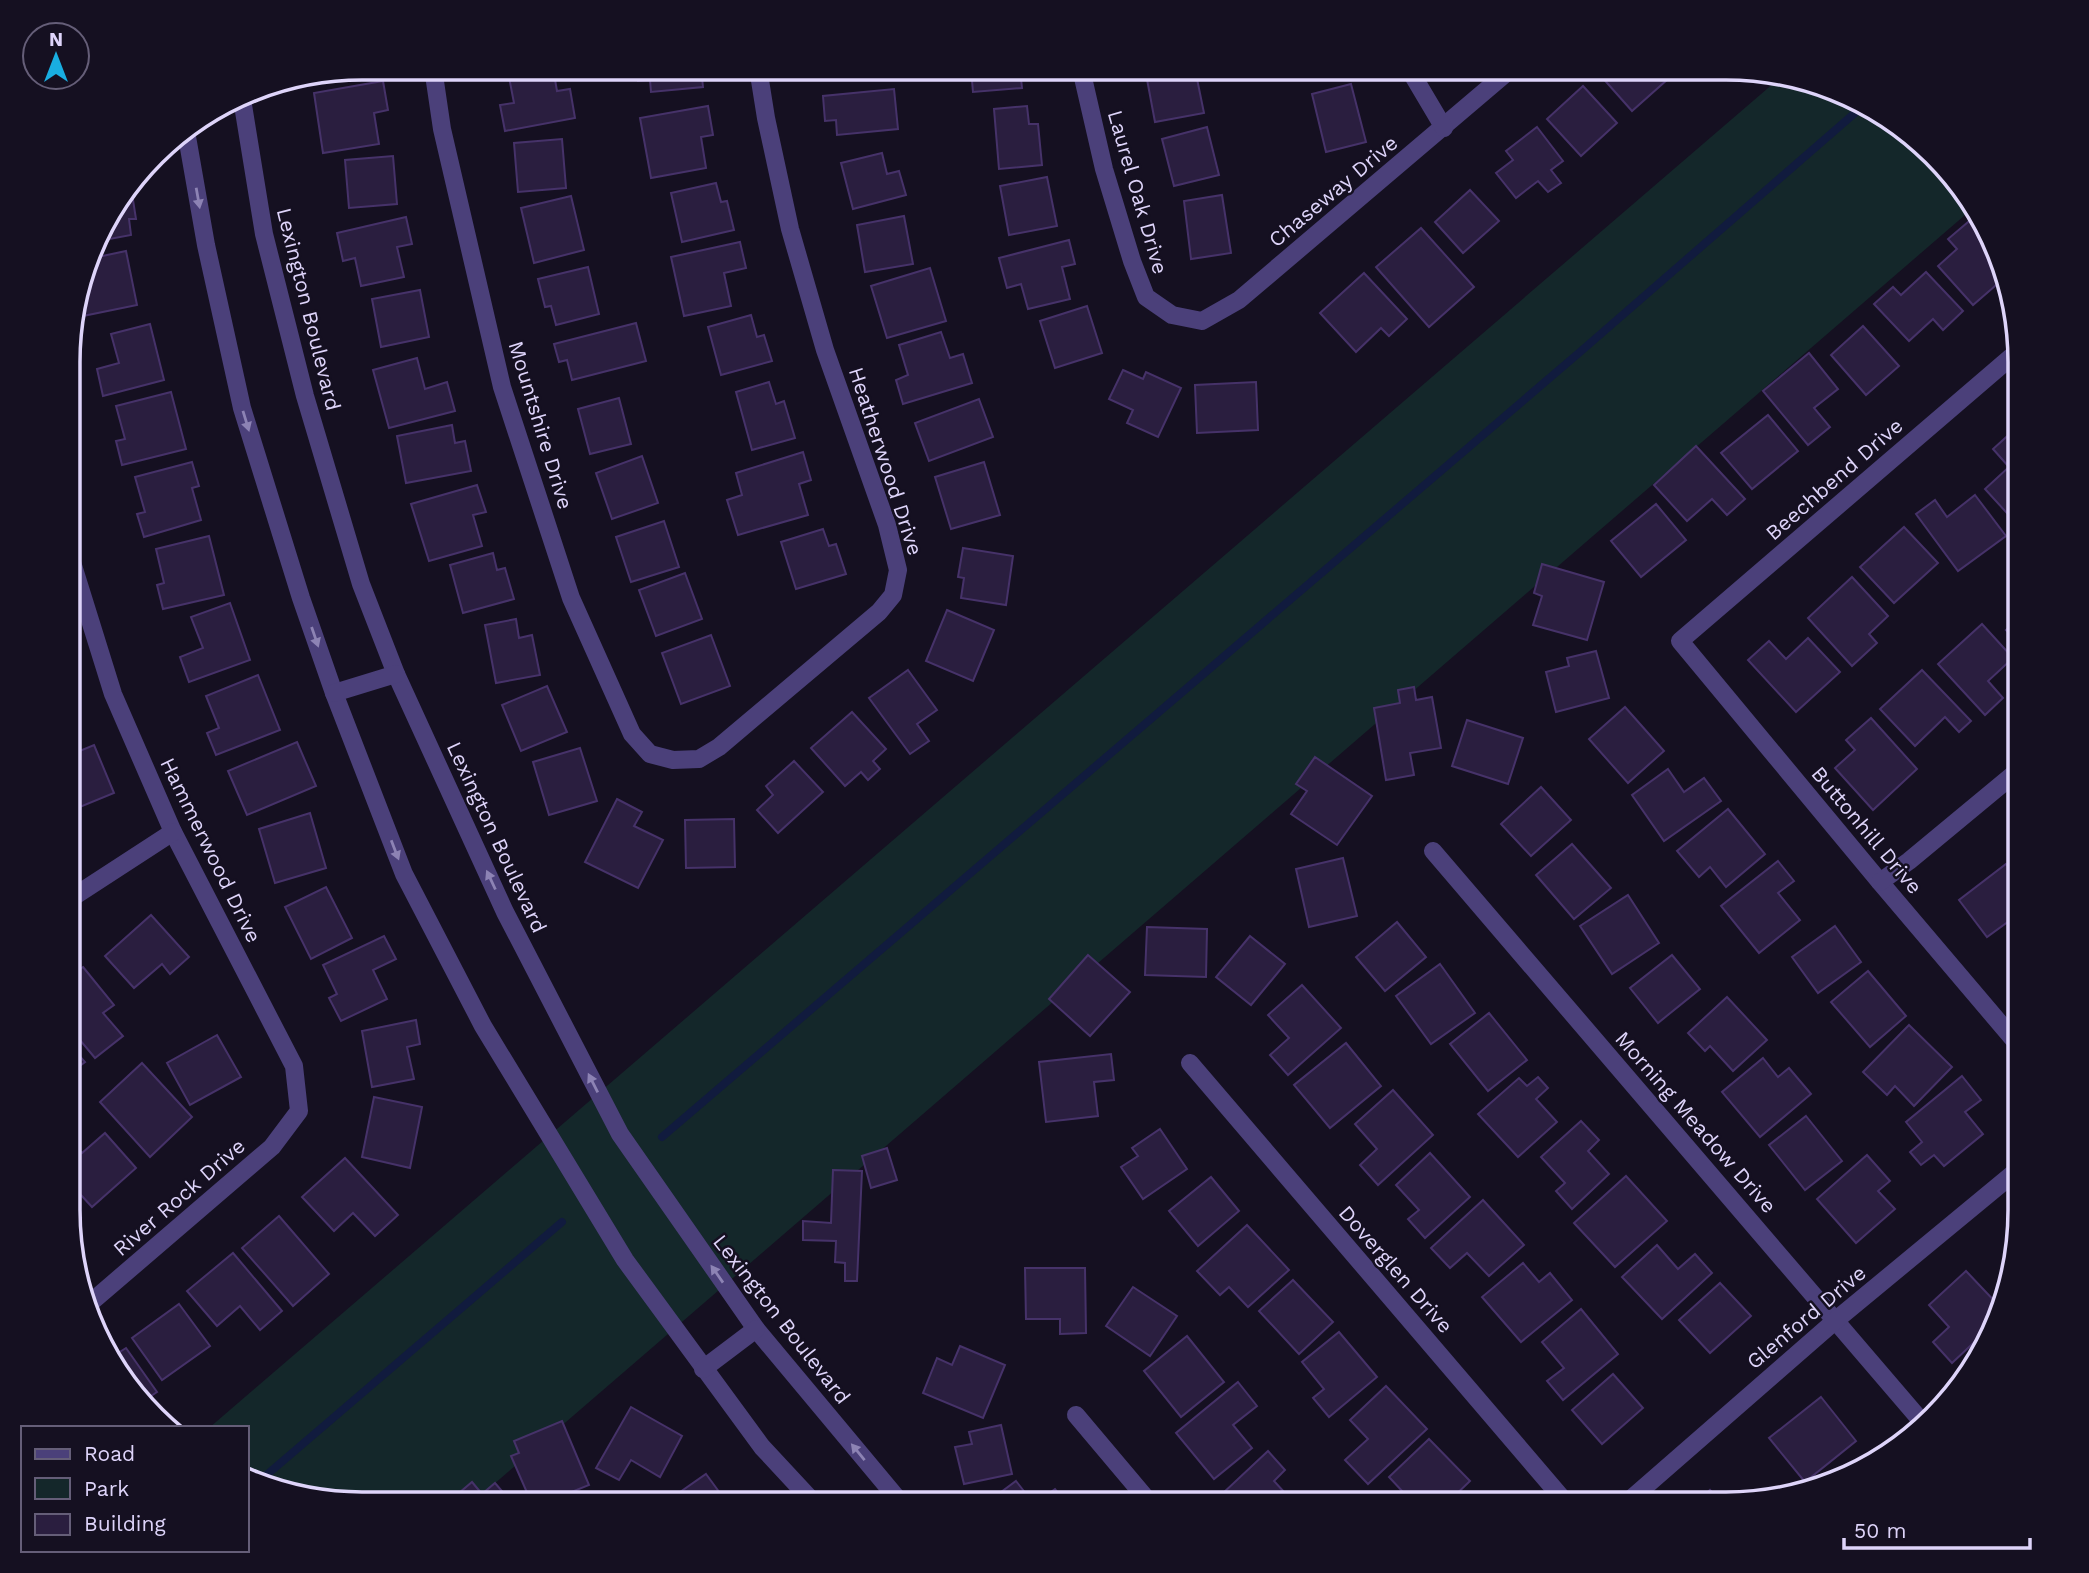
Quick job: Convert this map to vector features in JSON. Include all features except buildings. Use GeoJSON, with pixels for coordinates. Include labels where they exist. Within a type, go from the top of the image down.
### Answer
{"type":"FeatureCollection","features":[{"type":"Feature","properties":{"kind":"street","name":"Mountshire Drive"},"geometry":{"type":"LineString","coordinates":[[435,80],[442,129],[502,387],[571,598],[632,734],[650,754],[673,760]]}},
{"type":"Feature","properties":{"kind":"street","name":"Heatherwood Drive"},"geometry":{"type":"LineString","coordinates":[[673,760],[699,759],[719,747],[879,612],[893,595],[898,570],[887,525],[825,350],[790,229],[765,118],[760,80]]}},
{"type":"Feature","properties":{"kind":"street","name":"Laurel Oak Drive"},"geometry":{"type":"LineString","coordinates":[[1084,80],[1104,169],[1132,261],[1146,297],[1172,315]]}},
{"type":"Feature","properties":{"kind":"street"},"geometry":{"type":"LineString","coordinates":[[1416,80],[1444,128]]}},
{"type":"Feature","properties":{"kind":"street","name":"Chaseway Drive"},"geometry":{"type":"LineString","coordinates":[[1172,315],[1202,321],[1239,300],[1499,80]]}},
{"type":"Feature","properties":{"kind":"street","name":"Lexington Boulevard"},"geometry":{"type":"LineString","coordinates":[[243,107],[264,234],[304,396],[361,584],[396,674],[505,912],[620,1134],[756,1329],[892,1492]]}},
{"type":"Feature","properties":{"kind":"street"},"geometry":{"type":"LineString","coordinates":[[188,142],[206,244],[242,408],[301,598],[334,693],[404,874],[483,1026],[625,1260],[762,1447],[804,1492]]}},
{"type":"Feature","properties":{"kind":"street","name":"Beechbend Drive"},"geometry":{"type":"LineString","coordinates":[[1680,641],[2008,360]]}},
{"type":"Feature","properties":{"kind":"street","name":"Hammerwood Drive"},"geometry":{"type":"LineString","coordinates":[[80,588],[113,694],[173,832],[294,1066],[299,1111],[266,1152]]}},
{"type":"Feature","properties":{"kind":"street","name":"Buttonhill Drive"},"geometry":{"type":"LineString","coordinates":[[1680,641],[2008,1033]]}},
{"type":"Feature","properties":{"kind":"street"},"geometry":{"type":"LineString","coordinates":[[334,693],[396,674]]}},
{"type":"Feature","properties":{"kind":"street"},"geometry":{"type":"LineString","coordinates":[[1880,882],[2008,779]]}},
{"type":"Feature","properties":{"kind":"street"},"geometry":{"type":"LineString","coordinates":[[80,892],[173,832]]}},
{"type":"Feature","properties":{"kind":"street","name":"Morning Meadow Drive"},"geometry":{"type":"LineString","coordinates":[[1433,851],[1918,1417]]}},
{"type":"Feature","properties":{"kind":"street","name":"Doverglen Drive"},"geometry":{"type":"LineString","coordinates":[[1190,1063],[1557,1492]]}},
{"type":"Feature","properties":{"kind":"street","name":"River Rock Drive"},"geometry":{"type":"LineString","coordinates":[[95,1299],[266,1152]]}},
{"type":"Feature","properties":{"kind":"street","name":"Glenford Drive"},"geometry":{"type":"LineString","coordinates":[[1639,1492],[1836,1320],[2008,1178]]}},
{"type":"Feature","properties":{"kind":"street"},"geometry":{"type":"LineString","coordinates":[[703,1369],[756,1329]]}},
{"type":"Feature","properties":{"kind":"street"},"geometry":{"type":"LineString","coordinates":[[1076,1415],[1141,1492]]}},
{"type":"Feature","properties":{"kind":"green space"},"geometry":{"type":"Polygon","coordinates":[[[1772,85],[1817,95],[1883,128],[1926,163],[1961,206],[1966,214],[485,1492],[344,1492],[290,1483],[248,1468],[248,1426],[211,1426],[1772,85]]]}},
{"type":"Feature","properties":{"kind":"waterway"},"geometry":{"type":"LineString","coordinates":[[662,1137],[1580,352],[1856,112]]}},
{"type":"Feature","properties":{"kind":"waterway"},"geometry":{"type":"LineString","coordinates":[[266,1475],[562,1222]]}}]}
